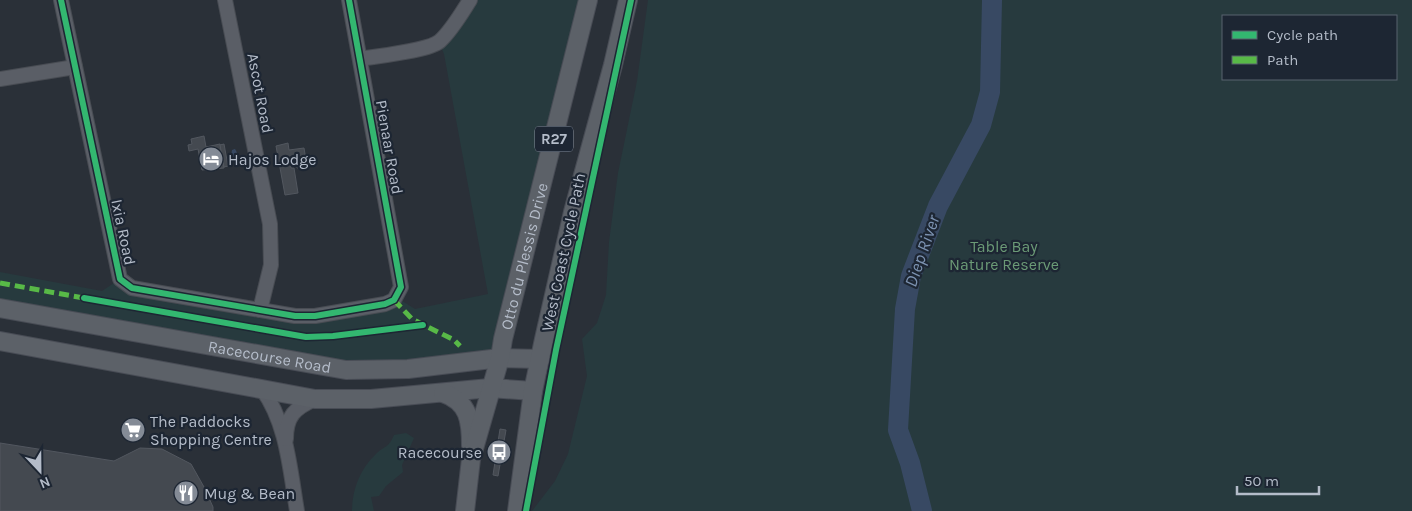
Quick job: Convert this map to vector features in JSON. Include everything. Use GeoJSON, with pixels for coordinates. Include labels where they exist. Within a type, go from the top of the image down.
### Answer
{"type":"FeatureCollection","features":[{"type":"Feature","properties":{"kind":"main road","name":"Otto du Plessis Drive"},"geometry":{"type":"LineString","coordinates":[[465,511],[472,459],[490,388],[500,358],[503,339],[588,0]]}},
{"type":"Feature","properties":{"kind":"main road","name":"R27"},"geometry":{"type":"LineString","coordinates":[[517,511],[533,391],[573,212],[613,65],[628,0]]}},
{"type":"Feature","properties":{"kind":"main road","name":"Racecourse Road"},"geometry":{"type":"LineString","coordinates":[[0,308],[346,370],[408,369],[500,358],[540,359]]}},
{"type":"Feature","properties":{"kind":"main road","name":"Racecourse Road"},"geometry":{"type":"LineString","coordinates":[[0,341],[315,399],[371,399],[490,388],[533,391]]}},
{"type":"Feature","properties":{"kind":"main road"},"geometry":{"type":"LineString","coordinates":[[441,392],[459,400],[465,409],[471,436],[472,459]]}},
{"type":"Feature","properties":{"kind":"street","name":"Ixia Road"},"geometry":{"type":"LineString","coordinates":[[61,0],[120,279],[132,288],[280,314],[315,316],[385,304],[396,297]]}},
{"type":"Feature","properties":{"kind":"street","name":"Ascot Road"},"geometry":{"type":"LineString","coordinates":[[225,0],[270,224],[272,265],[260,310]]}},
{"type":"Feature","properties":{"kind":"street","name":"Pienaar Road"},"geometry":{"type":"LineString","coordinates":[[349,0],[401,287],[396,297]]}},
{"type":"Feature","properties":{"kind":"street"},"geometry":{"type":"LineString","coordinates":[[360,59],[426,48],[438,43],[470,0]]}},
{"type":"Feature","properties":{"kind":"street"},"geometry":{"type":"LineString","coordinates":[[0,79],[75,67]]}},
{"type":"Feature","properties":{"kind":"street"},"geometry":{"type":"LineString","coordinates":[[262,390],[276,414],[286,448],[297,511]]}},
{"type":"Feature","properties":{"kind":"street"},"geometry":{"type":"LineString","coordinates":[[286,448],[286,426],[288,419],[294,411],[315,399]]}},
{"type":"Feature","properties":{"kind":"green space"},"geometry":{"type":"Polygon","coordinates":[[[470,0],[588,0],[500,358],[372,370],[0,308],[0,272],[102,291],[120,279],[280,314],[396,297],[415,309],[488,294],[444,54],[439,43],[470,0]]]}},
{"type":"Feature","properties":{"kind":"green space","name":"Table Bay Nature Reserve"},"geometry":{"type":"Polygon","coordinates":[[[648,0],[1412,0],[1412,511],[532,511],[555,481],[568,454],[587,376],[582,339],[597,323],[606,295],[609,242],[618,173],[637,81],[648,0]]]}},
{"type":"Feature","properties":{"kind":"green space"},"geometry":{"type":"Polygon","coordinates":[[[406,433],[414,438],[402,465],[403,472],[386,486],[379,496],[371,497],[374,511],[352,511],[355,488],[361,473],[370,460],[388,445],[394,435],[406,433]]]}},
{"type":"Feature","properties":{"kind":"water"},"geometry":{"type":"Polygon","coordinates":[[[235,149],[242,162],[239,165],[231,156],[232,150],[235,149]]]}},
{"type":"Feature","properties":{"kind":"building","name":"Hajos Lodge"},"geometry":{"type":"Polygon","coordinates":[[[204,136],[206,147],[220,144],[224,168],[202,170],[198,149],[189,151],[188,145],[192,144],[191,139],[204,136]]]}},
{"type":"Feature","properties":{"kind":"building"},"geometry":{"type":"Polygon","coordinates":[[[288,143],[289,150],[304,148],[307,166],[297,168],[296,162],[290,163],[291,168],[294,168],[298,193],[285,195],[276,146],[288,143]]]}},
{"type":"Feature","properties":{"kind":"building"},"geometry":{"type":"Polygon","coordinates":[[[224,144],[228,166],[224,167],[220,145],[224,144]]]}},
{"type":"Feature","properties":{"kind":"building","name":"Racecourse"},"geometry":{"type":"Polygon","coordinates":[[[500,429],[506,430],[498,476],[493,475],[500,429]]]}},
{"type":"Feature","properties":{"kind":"building"},"geometry":{"type":"Polygon","coordinates":[[[0,443],[114,461],[140,448],[162,449],[191,464],[204,487],[213,511],[0,511],[0,443]]]}},
{"type":"Feature","properties":{"kind":"waterway","name":"Diep River"},"geometry":{"type":"LineString","coordinates":[[922,511],[910,463],[898,430],[905,309],[911,276],[938,206],[981,125],[990,92],[992,0]]}},
{"type":"Feature","properties":{"kind":"marked path"},"geometry":{"type":"LineString","coordinates":[[0,283],[84,298]]}},
{"type":"Feature","properties":{"kind":"marked path"},"geometry":{"type":"LineString","coordinates":[[394,300],[412,319],[454,340],[460,346]]}},
{"type":"Feature","properties":{"kind":"cycle path"},"geometry":{"type":"LineString","coordinates":[[61,0],[120,279],[132,288],[295,316],[315,316],[385,304],[394,300],[401,287],[349,0]]}},
{"type":"Feature","properties":{"kind":"cycle path","name":"West Coast Cycle Path"},"geometry":{"type":"LineString","coordinates":[[526,511],[556,350],[631,0]]}},
{"type":"Feature","properties":{"kind":"cycle path"},"geometry":{"type":"LineString","coordinates":[[84,298],[306,337],[333,336],[423,325]]}},
{"type":"Feature","properties":{"kind":"place","name":"Hajos Lodge"},"geometry":{"type":"Point","coordinates":[211,159]}},
{"type":"Feature","properties":{"kind":"place","name":"The Paddocks Shopping Centre"},"geometry":{"type":"Point","coordinates":[133,430]}},
{"type":"Feature","properties":{"kind":"place","name":"Racecourse"},"geometry":{"type":"Point","coordinates":[499,452]}},
{"type":"Feature","properties":{"kind":"place","name":"Mug & Bean"},"geometry":{"type":"Point","coordinates":[186,493]}}]}
